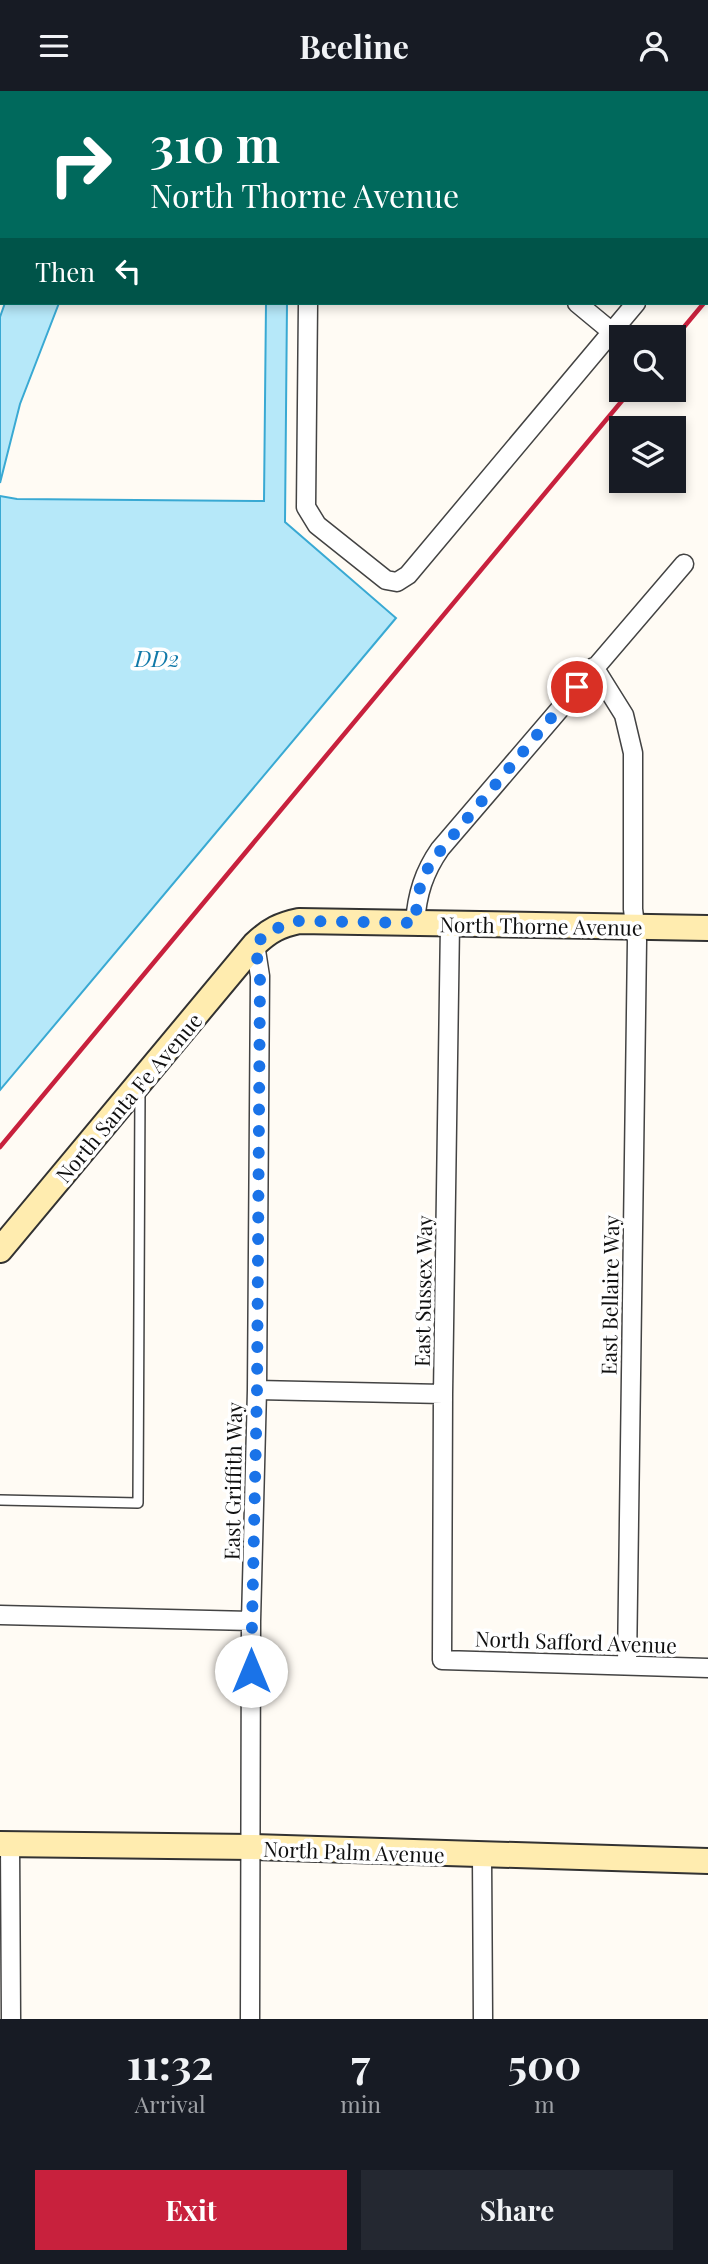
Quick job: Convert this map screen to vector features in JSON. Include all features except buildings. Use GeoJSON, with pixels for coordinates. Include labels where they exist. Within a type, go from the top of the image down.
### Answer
{"type":"FeatureCollection","features":[{"type":"Feature","properties":{"kind":"street"},"geometry":{"type":"LineString","coordinates":[[308,305],[306,507],[317,525],[386,580],[397,582],[408,575],[609,336]]}},
{"type":"Feature","properties":{"kind":"street"},"geometry":{"type":"LineString","coordinates":[[580,305],[609,329]]}},
{"type":"Feature","properties":{"kind":"street"},"geometry":{"type":"LineString","coordinates":[[618,325],[634,305]]}},
{"type":"Feature","properties":{"kind":"street"},"geometry":{"type":"LineString","coordinates":[[415,923],[418,893],[430,863],[684,564]]}},
{"type":"Feature","properties":{"kind":"street","name":"East Bellaire Way"},"geometry":{"type":"LineString","coordinates":[[594,667],[624,715],[634,753],[637,941],[627,1665]]}},
{"type":"Feature","properties":{"kind":"street","name":"North Thorne Avenue"},"geometry":{"type":"LineString","coordinates":[[255,944],[270,930],[282,924],[299,921],[708,928]]}},
{"type":"Feature","properties":{"kind":"street","name":"East Sussex Way"},"geometry":{"type":"LineString","coordinates":[[442,1660],[450,924]]}},
{"type":"Feature","properties":{"kind":"street","name":"North Santa Fe Avenue"},"geometry":{"type":"LineString","coordinates":[[0,1250],[255,944]]}},
{"type":"Feature","properties":{"kind":"street","name":"East Griffith Way"},"geometry":{"type":"LineString","coordinates":[[250,2019],[251,1621],[257,1390],[260,977],[255,944]]}},
{"type":"Feature","properties":{"kind":"street"},"geometry":{"type":"LineString","coordinates":[[257,1390],[443,1394]]}},
{"type":"Feature","properties":{"kind":"street"},"geometry":{"type":"LineString","coordinates":[[0,1615],[251,1621]]}},
{"type":"Feature","properties":{"kind":"street","name":"North Safford Avenue"},"geometry":{"type":"LineString","coordinates":[[442,1660],[708,1668]]}},
{"type":"Feature","properties":{"kind":"street"},"geometry":{"type":"LineString","coordinates":[[5,1844],[11,2019]]}},
{"type":"Feature","properties":{"kind":"street","name":"North Palm Avenue"},"geometry":{"type":"LineString","coordinates":[[5,1844],[251,1847],[708,1861]]}},
{"type":"Feature","properties":{"kind":"street"},"geometry":{"type":"LineString","coordinates":[[482,1856],[483,2019]]}},
{"type":"Feature","properties":{"kind":"lane"},"geometry":{"type":"LineString","coordinates":[[0,1500],[138,1503],[140,1083]]}},
{"type":"Feature","properties":{"kind":"water"},"geometry":{"type":"Polygon","coordinates":[[[4,305],[58,305],[20,404],[0,483],[0,317],[4,305]]]}},
{"type":"Feature","properties":{"kind":"water","name":"DD2"},"geometry":{"type":"Polygon","coordinates":[[[266,305],[287,305],[285,522],[396,618],[0,1090],[0,496],[17,499],[264,501],[266,305]]]}},
{"type":"Feature","properties":{"kind":"railway"},"geometry":{"type":"LineString","coordinates":[[686,325],[702,305]]}},
{"type":"Feature","properties":{"kind":"railway"},"geometry":{"type":"LineString","coordinates":[[0,1147],[621,402]]}},
{"type":"Feature","properties":{"kind":"route"},"geometry":{"type":"LineString","coordinates":[[251,1671],[257,1390],[260,977],[255,944],[270,930],[282,924],[299,921],[415,923],[418,893],[430,863],[577,687]]}}]}
